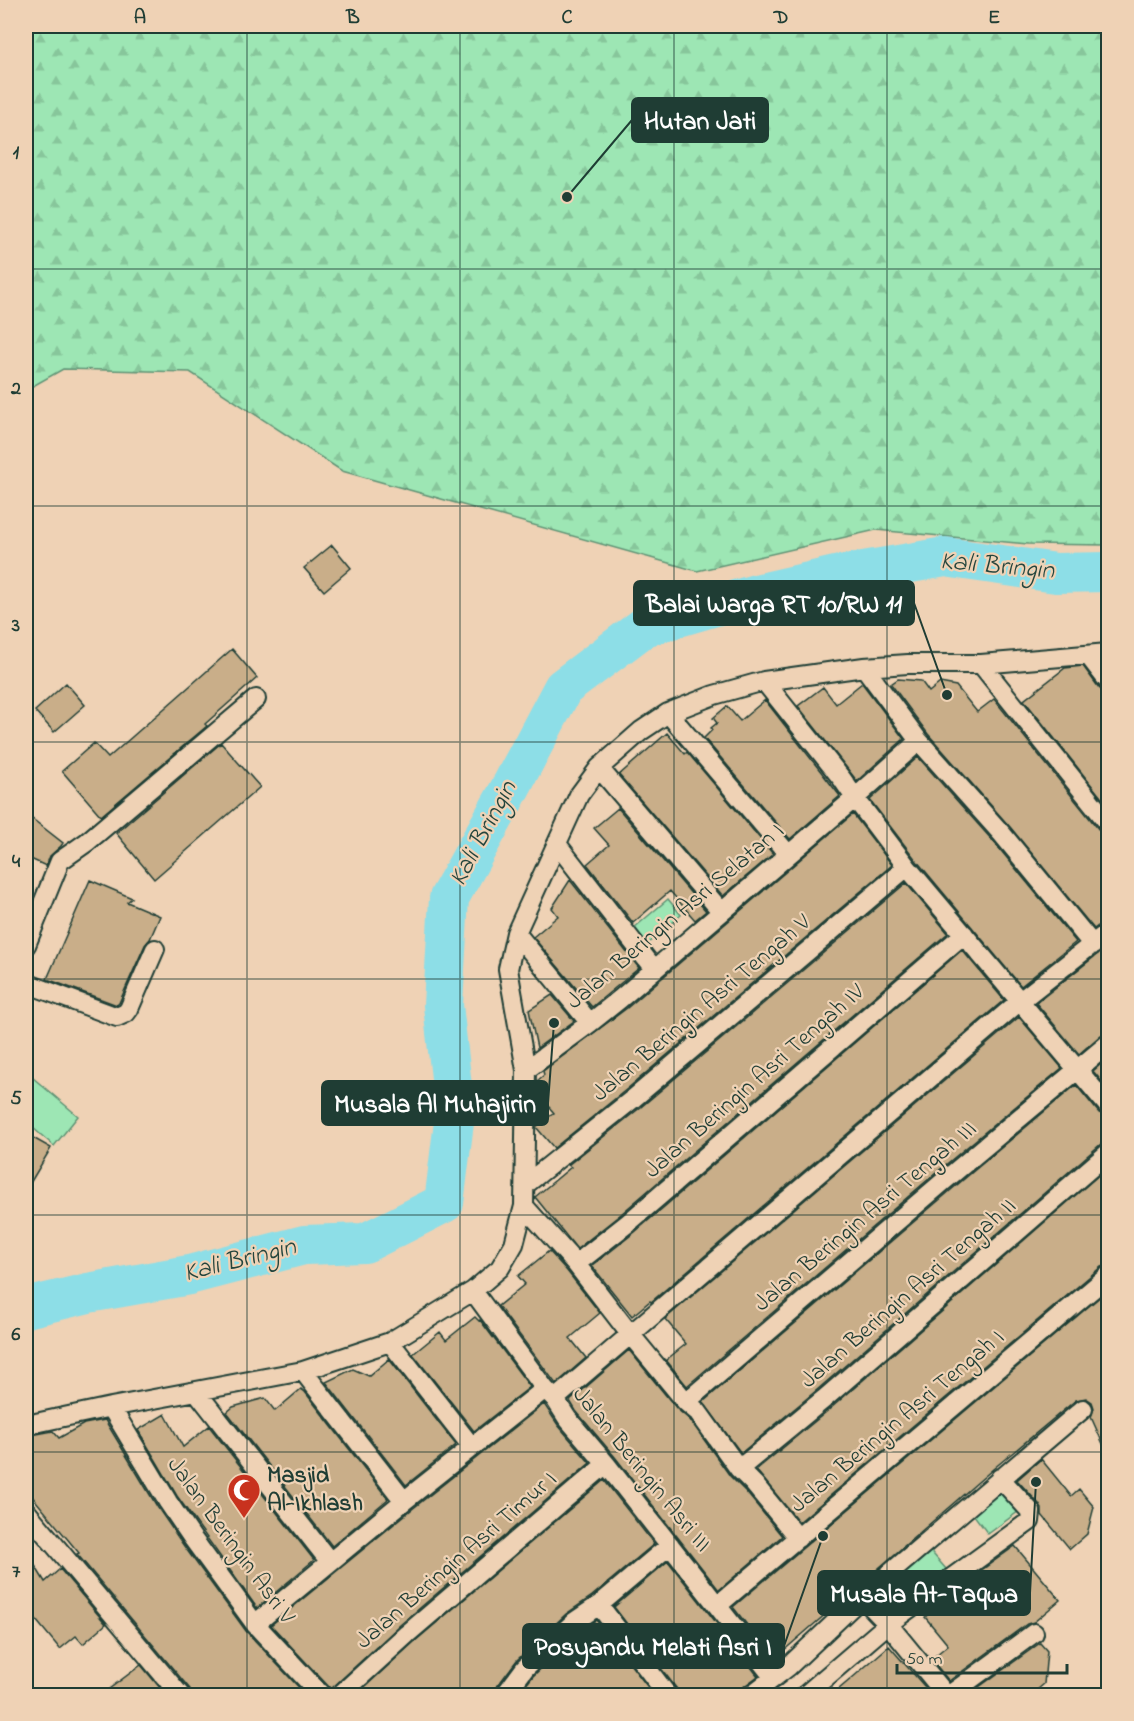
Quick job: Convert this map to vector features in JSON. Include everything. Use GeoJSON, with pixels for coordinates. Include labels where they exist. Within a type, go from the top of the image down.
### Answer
{"type":"FeatureCollection","features":[{"type":"Feature","properties":{"kind":"street"},"geometry":{"type":"LineString","coordinates":[[26,1425],[303,1371],[390,1342],[474,1291],[500,1268],[514,1244],[524,1206],[526,1070],[508,969],[516,933],[579,795],[599,768],[641,731],[668,713],[714,695],[764,681],[908,664],[981,664],[1108,653]]}},
{"type":"Feature","properties":{"kind":"street"},"geometry":{"type":"LineString","coordinates":[[1088,655],[1108,681]]}},
{"type":"Feature","properties":{"kind":"street"},"geometry":{"type":"LineString","coordinates":[[981,664],[1108,823]]}},
{"type":"Feature","properties":{"kind":"street"},"geometry":{"type":"LineString","coordinates":[[864,668],[919,741],[1002,834],[1094,945]]}},
{"type":"Feature","properties":{"kind":"street"},"geometry":{"type":"LineString","coordinates":[[764,681],[908,867],[1108,1106]]}},
{"type":"Feature","properties":{"kind":"street"},"geometry":{"type":"LineString","coordinates":[[26,945],[60,861],[87,842],[256,699]]}},
{"type":"Feature","properties":{"kind":"street"},"geometry":{"type":"LineString","coordinates":[[668,713],[788,854]]}},
{"type":"Feature","properties":{"kind":"street","name":"Jalan Beringin Asri Selatan I"},"geometry":{"type":"LineString","coordinates":[[526,1070],[590,1023],[919,741]]}},
{"type":"Feature","properties":{"kind":"street"},"geometry":{"type":"LineString","coordinates":[[599,768],[721,911]]}},
{"type":"Feature","properties":{"kind":"street"},"geometry":{"type":"LineString","coordinates":[[557,844],[654,969]]}},
{"type":"Feature","properties":{"kind":"street","name":"Jalan Beringin Asri Tengah V"},"geometry":{"type":"LineString","coordinates":[[525,1185],[634,1098],[908,867]]}},
{"type":"Feature","properties":{"kind":"street"},"geometry":{"type":"LineString","coordinates":[[255,1624],[472,1447],[550,1394],[630,1334],[1020,1001],[1108,932]]}},
{"type":"Feature","properties":{"kind":"street"},"geometry":{"type":"LineString","coordinates":[[516,933],[590,1023]]}},
{"type":"Feature","properties":{"kind":"street","name":"Jalan Beringin Asri Tengah IV"},"geometry":{"type":"LineString","coordinates":[[576,1264],[628,1223],[964,934]]}},
{"type":"Feature","properties":{"kind":"street"},"geometry":{"type":"LineString","coordinates":[[26,982],[117,1017],[129,1008],[155,949]]}},
{"type":"Feature","properties":{"kind":"street","name":"Jalan Beringin Asri Tengah III"},"geometry":{"type":"LineString","coordinates":[[686,1402],[1108,1044]]}},
{"type":"Feature","properties":{"kind":"street","name":"Jalan Beringin Asri Tengah II"},"geometry":{"type":"LineString","coordinates":[[739,1469],[824,1399],[1108,1153]]}},
{"type":"Feature","properties":{"kind":"street"},"geometry":{"type":"LineString","coordinates":[[524,1206],[576,1264],[686,1402],[698,1412],[739,1469],[798,1538]]}},
{"type":"Feature","properties":{"kind":"street","name":"Jalan Beringin Asri Tengah I"},"geometry":{"type":"LineString","coordinates":[[718,1605],[1108,1276]]}},
{"type":"Feature","properties":{"kind":"street","name":"Jalan Beringin Asri III"},"geometry":{"type":"LineString","coordinates":[[474,1291],[567,1418],[606,1464],[774,1678]]}},
{"type":"Feature","properties":{"kind":"street"},"geometry":{"type":"LineString","coordinates":[[390,1342],[472,1447]]}},
{"type":"Feature","properties":{"kind":"street"},"geometry":{"type":"LineString","coordinates":[[303,1371],[404,1501]]}},
{"type":"Feature","properties":{"kind":"street"},"geometry":{"type":"LineString","coordinates":[[196,1391],[330,1562]]}},
{"type":"Feature","properties":{"kind":"street","name":"Jalan Beringin Asri V"},"geometry":{"type":"LineString","coordinates":[[111,1407],[168,1502],[255,1624],[322,1695]]}},
{"type":"Feature","properties":{"kind":"street"},"geometry":{"type":"LineString","coordinates":[[750,1695],[789,1666],[862,1597],[1083,1408]]}},
{"type":"Feature","properties":{"kind":"street","name":"Jalan Beringin Asri Timur I"},"geometry":{"type":"LineString","coordinates":[[339,1695],[606,1464]]}},
{"type":"Feature","properties":{"kind":"street"},"geometry":{"type":"LineString","coordinates":[[789,1666],[807,1693],[888,1624],[1030,1521],[1031,1512],[1000,1478]]}},
{"type":"Feature","properties":{"kind":"street"},"geometry":{"type":"LineString","coordinates":[[26,1513],[175,1694]]}},
{"type":"Feature","properties":{"kind":"street"},"geometry":{"type":"LineString","coordinates":[[504,1695],[525,1668],[574,1622],[599,1605],[670,1545]]}},
{"type":"Feature","properties":{"kind":"street"},"geometry":{"type":"LineString","coordinates":[[862,1597],[888,1624],[947,1695],[1034,1632]]}},
{"type":"Feature","properties":{"kind":"street"},"geometry":{"type":"LineString","coordinates":[[599,1605],[668,1695]]}},
{"type":"Feature","properties":{"kind":"green space"},"geometry":{"type":"Polygon","coordinates":[[[26,26],[1108,26],[1108,545],[1028,544],[876,530],[697,571],[342,471],[190,372],[63,369],[26,390],[26,26]]]}},
{"type":"Feature","properties":{"kind":"green space"},"geometry":{"type":"Polygon","coordinates":[[[668,899],[681,915],[648,944],[634,928],[668,899]]]}},
{"type":"Feature","properties":{"kind":"green space"},"geometry":{"type":"Polygon","coordinates":[[[26,1072],[78,1116],[54,1146],[26,1122],[26,1072]]]}},
{"type":"Feature","properties":{"kind":"green space"},"geometry":{"type":"Polygon","coordinates":[[[999,1484],[1019,1511],[988,1534],[968,1507],[999,1484]]]}},
{"type":"Feature","properties":{"kind":"green space"},"geometry":{"type":"Polygon","coordinates":[[[927,1547],[946,1569],[894,1614],[875,1592],[927,1547]]]}},
{"type":"Feature","properties":{"kind":"building"},"geometry":{"type":"Polygon","coordinates":[[[332,545],[351,568],[324,591],[304,568],[332,545]]]}},
{"type":"Feature","properties":{"kind":"building"},"geometry":{"type":"Polygon","coordinates":[[[232,649],[257,678],[205,724],[207,726],[101,816],[62,771],[94,743],[108,758],[232,649]]]}},
{"type":"Feature","properties":{"kind":"building"},"geometry":{"type":"Polygon","coordinates":[[[1083,666],[1108,696],[1108,806],[1024,700],[1065,668],[1083,666]]]}},
{"type":"Feature","properties":{"kind":"building"},"geometry":{"type":"Polygon","coordinates":[[[898,679],[921,681],[929,692],[940,683],[956,686],[977,712],[994,699],[1099,830],[1108,834],[1108,921],[1094,929],[1010,827],[928,734],[891,684],[898,679]]]}},
{"type":"Feature","properties":{"kind":"building"},"geometry":{"type":"Polygon","coordinates":[[[66,683],[85,705],[54,732],[35,711],[66,683]]]}},
{"type":"Feature","properties":{"kind":"building"},"geometry":{"type":"Polygon","coordinates":[[[862,683],[904,739],[857,781],[798,706],[823,687],[836,704],[862,683]]]}},
{"type":"Feature","properties":{"kind":"building"},"geometry":{"type":"Polygon","coordinates":[[[765,700],[840,796],[790,839],[704,738],[717,723],[713,718],[727,706],[740,721],[765,700]]]}},
{"type":"Feature","properties":{"kind":"building"},"geometry":{"type":"Polygon","coordinates":[[[667,733],[685,754],[687,752],[773,854],[723,896],[619,775],[667,733]]]}},
{"type":"Feature","properties":{"kind":"building"},"geometry":{"type":"Polygon","coordinates":[[[221,743],[260,787],[154,879],[116,833],[221,743]]]}},
{"type":"Feature","properties":{"kind":"building"},"geometry":{"type":"Polygon","coordinates":[[[918,757],[993,841],[1076,942],[1021,986],[916,860],[870,800],[918,757]]]}},
{"type":"Feature","properties":{"kind":"building"},"geometry":{"type":"Polygon","coordinates":[[[618,808],[706,911],[695,920],[670,891],[633,923],[587,864],[609,845],[594,828],[618,808]]]}},
{"type":"Feature","properties":{"kind":"building"},"geometry":{"type":"Polygon","coordinates":[[[26,814],[63,843],[50,856],[46,866],[26,857],[26,814]]]}},
{"type":"Feature","properties":{"kind":"building"},"geometry":{"type":"Polygon","coordinates":[[[853,814],[892,865],[554,1148],[536,1127],[554,1113],[537,1093],[537,1081],[544,1075],[543,1071],[627,1008],[853,814]]]}},
{"type":"Feature","properties":{"kind":"building"},"geometry":{"type":"Polygon","coordinates":[[[90,880],[132,898],[127,902],[160,916],[117,1005],[47,979],[90,880]]]}},
{"type":"Feature","properties":{"kind":"building"},"geometry":{"type":"Polygon","coordinates":[[[570,880],[639,968],[592,1007],[533,937],[558,916],[552,908],[570,880]]]}},
{"type":"Feature","properties":{"kind":"building"},"geometry":{"type":"Polygon","coordinates":[[[906,883],[948,933],[621,1214],[577,1249],[535,1197],[571,1167],[568,1165],[641,1107],[906,883]]]}},
{"type":"Feature","properties":{"kind":"building"},"geometry":{"type":"Polygon","coordinates":[[[1108,946],[1108,1033],[1101,1035],[1079,1054],[1036,1003],[1108,946]]]}},
{"type":"Feature","properties":{"kind":"building"},"geometry":{"type":"Polygon","coordinates":[[[962,950],[1004,1000],[632,1316],[592,1266],[635,1232],[962,950]]]}},
{"type":"Feature","properties":{"kind":"building"},"geometry":{"type":"Polygon","coordinates":[[[552,995],[574,1021],[537,1048],[529,1010],[552,995]]]}},
{"type":"Feature","properties":{"kind":"building"},"geometry":{"type":"Polygon","coordinates":[[[1019,1017],[1062,1068],[687,1386],[666,1360],[686,1344],[665,1319],[1019,1017]]]}},
{"type":"Feature","properties":{"kind":"building"},"geometry":{"type":"Polygon","coordinates":[[[1108,1058],[1108,1089],[1093,1071],[1108,1058]]]}},
{"type":"Feature","properties":{"kind":"building"},"geometry":{"type":"Polygon","coordinates":[[[1076,1085],[1099,1113],[1108,1117],[1108,1142],[1101,1144],[741,1453],[703,1402],[1076,1085]]]}},
{"type":"Feature","properties":{"kind":"building"},"geometry":{"type":"Polygon","coordinates":[[[26,1134],[51,1148],[26,1190],[26,1134]]]}},
{"type":"Feature","properties":{"kind":"building"},"geometry":{"type":"Polygon","coordinates":[[[1108,1167],[1108,1265],[1101,1267],[799,1522],[756,1470],[831,1408],[1108,1167]]]}},
{"type":"Feature","properties":{"kind":"building"},"geometry":{"type":"Polygon","coordinates":[[[549,1251],[600,1313],[570,1338],[586,1358],[556,1384],[498,1306],[525,1284],[518,1276],[549,1251]]]}},
{"type":"Feature","properties":{"kind":"building"},"geometry":{"type":"Polygon","coordinates":[[[1108,1290],[1108,1455],[1091,1417],[1094,1408],[1092,1402],[1086,1398],[1076,1400],[774,1659],[733,1607],[1108,1290]]]}},
{"type":"Feature","properties":{"kind":"building"},"geometry":{"type":"Polygon","coordinates":[[[475,1317],[480,1320],[530,1387],[474,1431],[413,1354],[440,1332],[446,1340],[475,1317]]]}},
{"type":"Feature","properties":{"kind":"building"},"geometry":{"type":"Polygon","coordinates":[[[629,1350],[677,1409],[690,1420],[730,1476],[782,1536],[719,1590],[570,1401],[629,1350]]]}},
{"type":"Feature","properties":{"kind":"building"},"geometry":{"type":"Polygon","coordinates":[[[389,1359],[456,1445],[406,1485],[326,1382],[353,1369],[369,1376],[389,1359]]]}},
{"type":"Feature","properties":{"kind":"building"},"geometry":{"type":"Polygon","coordinates":[[[301,1389],[388,1499],[332,1546],[227,1412],[233,1407],[265,1398],[275,1411],[301,1389]]]}},
{"type":"Feature","properties":{"kind":"building"},"geometry":{"type":"Polygon","coordinates":[[[544,1404],[558,1425],[590,1463],[400,1625],[331,1689],[271,1625],[544,1404]]]}},
{"type":"Feature","properties":{"kind":"building"},"geometry":{"type":"Polygon","coordinates":[[[165,1414],[183,1447],[209,1426],[314,1560],[257,1608],[177,1496],[138,1430],[165,1414]]]}},
{"type":"Feature","properties":{"kind":"building"},"geometry":{"type":"Polygon","coordinates":[[[105,1420],[158,1508],[246,1631],[306,1695],[192,1695],[190,1689],[26,1489],[26,1436],[53,1431],[59,1438],[84,1424],[105,1420]]]}},
{"type":"Feature","properties":{"kind":"building"},"geometry":{"type":"Polygon","coordinates":[[[1041,1459],[1071,1496],[1079,1489],[1094,1507],[1087,1534],[1070,1549],[1042,1515],[1039,1504],[1017,1480],[1041,1459]]]}},
{"type":"Feature","properties":{"kind":"building"},"geometry":{"type":"Polygon","coordinates":[[[604,1480],[654,1544],[592,1596],[566,1614],[517,1660],[493,1695],[356,1695],[414,1642],[604,1480]]]}},
{"type":"Feature","properties":{"kind":"building"},"geometry":{"type":"Polygon","coordinates":[[[1015,1546],[1060,1600],[1034,1622],[1027,1624],[949,1681],[931,1659],[948,1645],[925,1617],[979,1572],[1015,1546]]]}},
{"type":"Feature","properties":{"kind":"building"},"geometry":{"type":"Polygon","coordinates":[[[26,1551],[45,1582],[60,1569],[106,1624],[83,1644],[76,1636],[60,1649],[26,1608],[26,1551]]]}},
{"type":"Feature","properties":{"kind":"building"},"geometry":{"type":"Polygon","coordinates":[[[668,1561],[758,1676],[736,1695],[679,1695],[677,1689],[614,1607],[668,1561]]]}},
{"type":"Feature","properties":{"kind":"building"},"geometry":{"type":"Polygon","coordinates":[[[596,1620],[654,1695],[518,1695],[533,1676],[596,1620]]]}},
{"type":"Feature","properties":{"kind":"building"},"geometry":{"type":"Polygon","coordinates":[[[1040,1643],[1047,1651],[1044,1684],[1031,1695],[968,1695],[1040,1643]]]}},
{"type":"Feature","properties":{"kind":"building"},"geometry":{"type":"Polygon","coordinates":[[[889,1646],[932,1695],[832,1695],[852,1678],[889,1646]]]}},
{"type":"Feature","properties":{"kind":"building"},"geometry":{"type":"Polygon","coordinates":[[[141,1665],[166,1695],[101,1695],[141,1665]]]}},
{"type":"Feature","properties":{"kind":"waterway","name":"Kali Bringin"},"geometry":{"type":"LineString","coordinates":[[26,1308],[88,1293],[189,1275],[304,1245],[365,1243],[444,1203],[455,1114],[443,1005],[449,898],[563,688],[644,627],[756,594],[840,575],[945,557],[1056,573],[1108,572]]}},
{"type":"Feature","properties":{"kind":"place","name":"Hutan Jati"},"geometry":{"type":"Point","coordinates":[567,197]}},
{"type":"Feature","properties":{"kind":"place","name":"Balai Warga RT 10/RW 11"},"geometry":{"type":"Point","coordinates":[947,695]}},
{"type":"Feature","properties":{"kind":"place","name":"Musala Al Muhajirin"},"geometry":{"type":"Point","coordinates":[554,1023]}},
{"type":"Feature","properties":{"kind":"place","name":"Musala At-Taqwa"},"geometry":{"type":"Point","coordinates":[1036,1482]}},
{"type":"Feature","properties":{"kind":"place","name":"Masjid Al-Ikhlash"},"geometry":{"type":"Point","coordinates":[244,1519]}},
{"type":"Feature","properties":{"kind":"place","name":"Posyandu Melati Asri I"},"geometry":{"type":"Point","coordinates":[823,1536]}}]}
